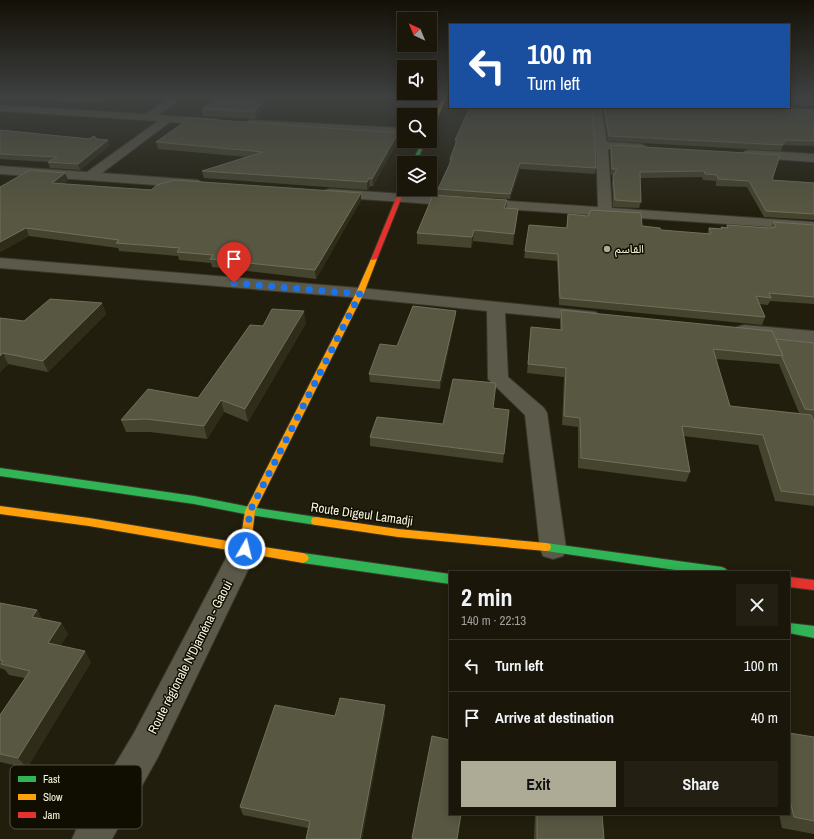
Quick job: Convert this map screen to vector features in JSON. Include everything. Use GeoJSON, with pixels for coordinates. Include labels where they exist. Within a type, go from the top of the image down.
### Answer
{"type":"FeatureCollection","features":[{"type":"Feature","properties":{"kind":"street"},"geometry":{"type":"LineString","coordinates":[[90,176],[145,136]]}},
{"type":"Feature","properties":{"kind":"street"},"geometry":{"type":"LineString","coordinates":[[601,136],[605,211]]}},
{"type":"Feature","properties":{"kind":"street"},"geometry":{"type":"LineString","coordinates":[[602,145],[649,148]]}},
{"type":"Feature","properties":{"kind":"street"},"geometry":{"type":"LineString","coordinates":[[736,153],[814,158]]}},
{"type":"Feature","properties":{"kind":"street"},"geometry":{"type":"LineString","coordinates":[[0,170],[209,184]]}},
{"type":"Feature","properties":{"kind":"street"},"geometry":{"type":"LineString","coordinates":[[320,192],[397,192]]}},
{"type":"Feature","properties":{"kind":"street"},"geometry":{"type":"LineString","coordinates":[[437,195],[605,211],[814,226]]}},
{"type":"Feature","properties":{"kind":"street","name":"Route régionale N'Djaména - Gaoui"},"geometry":{"type":"LineString","coordinates":[[134,765],[146,745],[245,549],[250,511],[360,294],[400,196]]}},
{"type":"Feature","properties":{"kind":"street"},"geometry":{"type":"LineString","coordinates":[[0,263],[360,294],[608,318]]}},
{"type":"Feature","properties":{"kind":"street"},"geometry":{"type":"LineString","coordinates":[[496,308],[498,379],[536,413],[554,548]]}},
{"type":"Feature","properties":{"kind":"street"},"geometry":{"type":"LineString","coordinates":[[727,329],[814,337]]}},
{"type":"Feature","properties":{"kind":"street","name":"Route Digeul Lamadji"},"geometry":{"type":"LineString","coordinates":[[0,472],[194,500],[250,511],[398,533],[554,548],[715,571]]}},
{"type":"Feature","properties":{"kind":"street"},"geometry":{"type":"LineString","coordinates":[[0,510],[89,522],[245,549],[449,578]]}},
{"type":"Feature","properties":{"kind":"street"},"geometry":{"type":"LineString","coordinates":[[790,582],[814,585]]}},
{"type":"Feature","properties":{"kind":"street"},"geometry":{"type":"LineString","coordinates":[[790,628],[814,632]]}},
{"type":"Feature","properties":{"kind":"street","name":"Route régionale N'Djaména - Gaoui"},"geometry":{"type":"LineString","coordinates":[[91,839],[97,829]]}},
{"type":"Feature","properties":{"kind":"building"},"geometry":{"type":"Polygon","coordinates":[[[0,136],[61,136],[89,139],[94,136],[97,139],[108,140],[78,164],[48,162],[57,157],[0,154],[0,136]]]}},
{"type":"Feature","properties":{"kind":"building"},"geometry":{"type":"Polygon","coordinates":[[[164,136],[396,136],[372,179],[369,178],[367,182],[202,171],[263,152],[156,142],[164,136]]]}},
{"type":"Feature","properties":{"kind":"building"},"geometry":{"type":"Polygon","coordinates":[[[457,136],[595,136],[596,168],[520,163],[510,194],[438,189],[452,159],[450,159],[457,140],[455,140],[457,136]]]}},
{"type":"Feature","properties":{"kind":"building"},"geometry":{"type":"Polygon","coordinates":[[[612,136],[814,136],[814,141],[785,140],[783,145],[612,136]]]}},
{"type":"Feature","properties":{"kind":"building"},"geometry":{"type":"Polygon","coordinates":[[[611,145],[780,155],[772,180],[814,183],[814,214],[766,211],[749,181],[718,179],[717,175],[705,174],[704,171],[640,172],[641,202],[615,200],[613,176],[617,169],[612,169],[611,145]]]}},
{"type":"Feature","properties":{"kind":"building"},"geometry":{"type":"Polygon","coordinates":[[[30,170],[65,173],[52,183],[151,190],[157,185],[174,180],[361,193],[315,270],[210,259],[213,255],[177,252],[180,248],[116,243],[119,240],[26,228],[0,242],[0,187],[30,170]]]}},
{"type":"Feature","properties":{"kind":"building"},"geometry":{"type":"Polygon","coordinates":[[[433,196],[507,200],[504,208],[518,209],[514,234],[474,230],[472,237],[417,233],[433,196]]]}},
{"type":"Feature","properties":{"kind":"building"},"geometry":{"type":"Polygon","coordinates":[[[591,210],[641,213],[642,226],[660,228],[661,230],[711,234],[709,228],[728,228],[727,225],[769,228],[776,227],[773,222],[814,225],[814,297],[769,293],[771,298],[756,296],[765,317],[560,298],[558,254],[525,251],[529,225],[567,228],[568,214],[588,216],[591,210]]]}},
{"type":"Feature","properties":{"kind":"building"},"geometry":{"type":"Polygon","coordinates":[[[50,299],[102,303],[43,361],[3,353],[0,356],[0,318],[24,321],[50,299]]]}},
{"type":"Feature","properties":{"kind":"building"},"geometry":{"type":"Polygon","coordinates":[[[413,306],[456,311],[440,381],[369,374],[380,344],[397,346],[413,306]]]}},
{"type":"Feature","properties":{"kind":"building"},"geometry":{"type":"Polygon","coordinates":[[[272,309],[304,311],[245,409],[221,400],[204,426],[146,419],[121,420],[148,389],[198,398],[250,325],[263,326],[272,309]]]}},
{"type":"Feature","properties":{"kind":"building"},"geometry":{"type":"Polygon","coordinates":[[[561,310],[772,331],[783,356],[713,349],[730,406],[811,415],[814,421],[814,495],[781,491],[763,435],[682,426],[690,472],[581,458],[580,418],[564,416],[566,368],[528,364],[531,327],[562,330],[561,310]]]}},
{"type":"Feature","properties":{"kind":"building"},"geometry":{"type":"Polygon","coordinates":[[[776,339],[814,343],[814,410],[805,409],[782,357],[783,356],[776,339]]]}},
{"type":"Feature","properties":{"kind":"building"},"geometry":{"type":"Polygon","coordinates":[[[453,379],[496,383],[493,408],[509,410],[504,454],[370,437],[377,417],[443,424],[453,379]]]}},
{"type":"Feature","properties":{"kind":"building"},"geometry":{"type":"Polygon","coordinates":[[[0,603],[37,610],[32,617],[61,623],[48,643],[85,651],[18,758],[0,754],[0,715],[30,671],[1,664],[3,661],[0,660],[0,603]]]}},
{"type":"Feature","properties":{"kind":"building"},"geometry":{"type":"Polygon","coordinates":[[[340,698],[385,705],[360,839],[306,839],[310,821],[240,807],[275,705],[335,716],[340,698]]]}},
{"type":"Feature","properties":{"kind":"building"},"geometry":{"type":"Polygon","coordinates":[[[790,733],[814,737],[814,821],[794,817],[790,801],[790,733]]]}},
{"type":"Feature","properties":{"kind":"building"},"geometry":{"type":"Polygon","coordinates":[[[432,736],[449,740],[449,815],[461,815],[457,839],[412,838],[432,736]]]}},
{"type":"Feature","properties":{"kind":"building"},"geometry":{"type":"Polygon","coordinates":[[[537,815],[602,815],[604,839],[537,839],[537,815]]]}},
{"type":"Feature","properties":{"kind":"traffic: fast"},"geometry":{"type":"LineString","coordinates":[[417,156],[421,148]]}},
{"type":"Feature","properties":{"kind":"traffic: fast"},"geometry":{"type":"LineString","coordinates":[[0,472],[194,500],[250,511],[316,521]]}},
{"type":"Feature","properties":{"kind":"traffic: fast"},"geometry":{"type":"LineString","coordinates":[[546,547],[715,571]]}},
{"type":"Feature","properties":{"kind":"traffic: fast"},"geometry":{"type":"LineString","coordinates":[[303,558],[449,579]]}},
{"type":"Feature","properties":{"kind":"traffic: fast"},"geometry":{"type":"LineString","coordinates":[[790,628],[814,632]]}},
{"type":"Feature","properties":{"kind":"traffic: slow"},"geometry":{"type":"LineString","coordinates":[[245,549],[250,511],[360,293],[374,259]]}},
{"type":"Feature","properties":{"kind":"traffic: slow"},"geometry":{"type":"LineString","coordinates":[[0,510],[89,522],[303,558]]}},
{"type":"Feature","properties":{"kind":"traffic: slow"},"geometry":{"type":"LineString","coordinates":[[316,521],[398,533],[546,547]]}},
{"type":"Feature","properties":{"kind":"traffic: jam"},"geometry":{"type":"LineString","coordinates":[[374,259],[400,196]]}},
{"type":"Feature","properties":{"kind":"traffic: jam"},"geometry":{"type":"LineString","coordinates":[[790,582],[814,585]]}},
{"type":"Feature","properties":{"kind":"place","name":"القاسم"},"geometry":{"type":"Point","coordinates":[607,249]}},
{"type":"Feature","properties":{"kind":"route"},"geometry":{"type":"LineString","coordinates":[[234,283],[360,294],[250,511],[245,549]]}}]}
